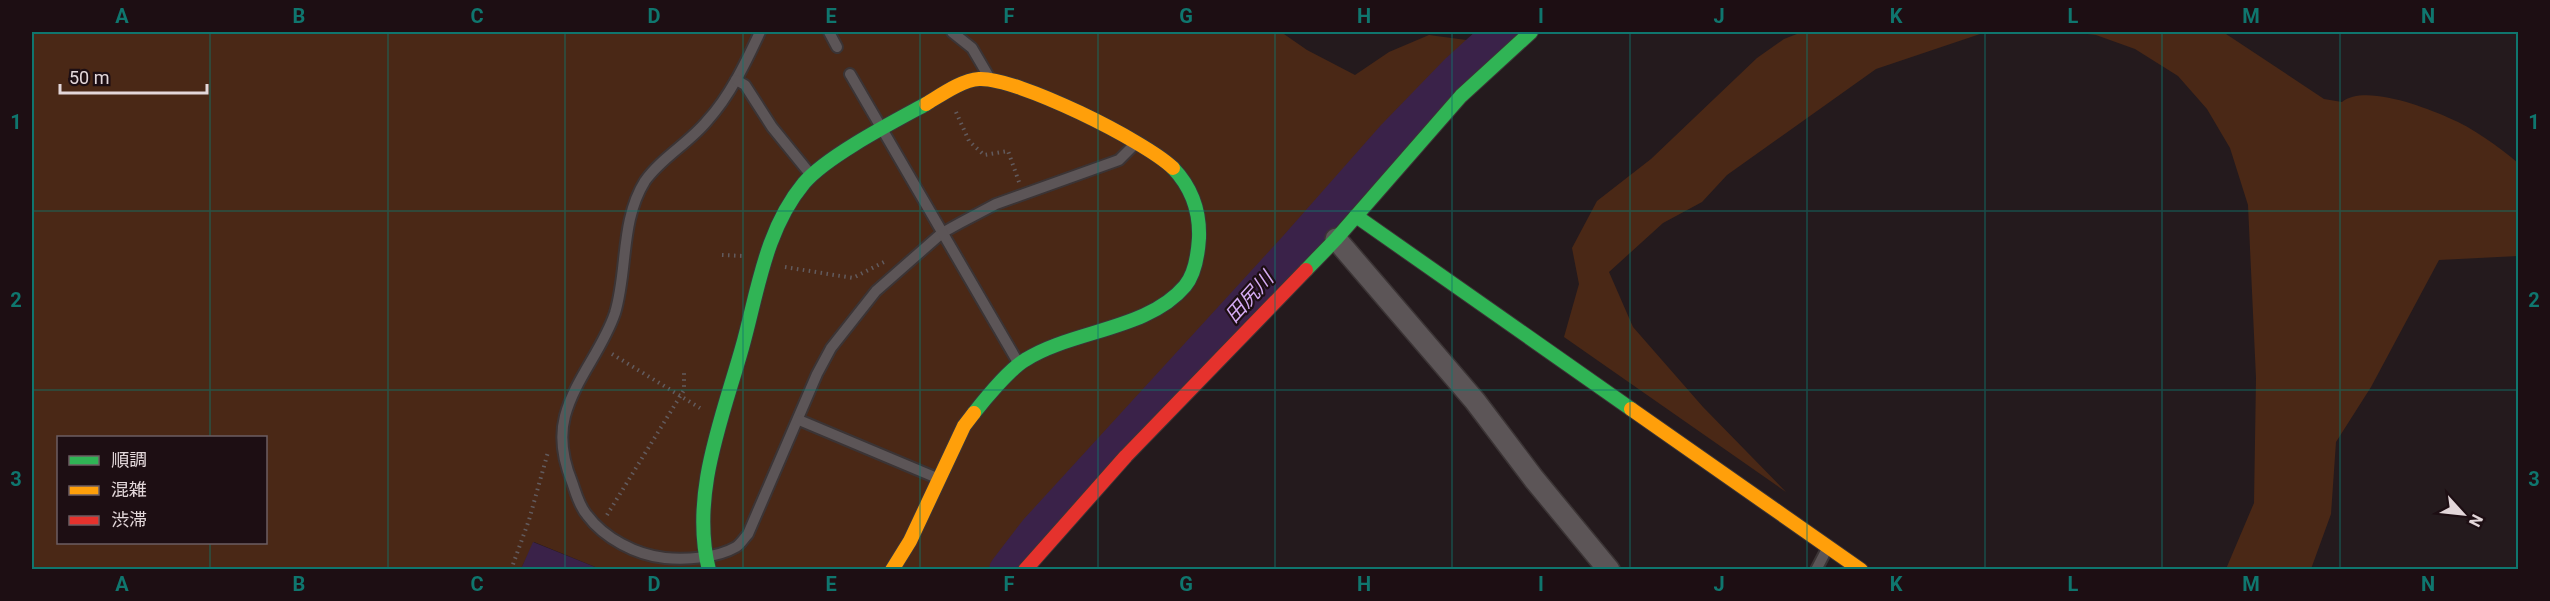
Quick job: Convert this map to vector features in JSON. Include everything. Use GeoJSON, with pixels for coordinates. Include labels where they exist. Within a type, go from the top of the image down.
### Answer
{"type":"FeatureCollection","features":[{"type":"Feature","properties":{"kind":"street"},"geometry":{"type":"LineString","coordinates":[[1025,570],[1126,456],[1336,238],[1461,96],[1532,32]]}},
{"type":"Feature","properties":{"kind":"street"},"geometry":{"type":"LineString","coordinates":[[707,563],[702,543],[704,498],[722,419],[763,262],[772,237],[791,201],[811,175],[830,161],[948,92],[977,79],[1001,80],[1029,89],[1159,156],[1178,172],[1191,188],[1199,212],[1199,239],[1193,267],[1187,285],[1169,301],[1131,319],[1064,342],[1024,360],[1019,365],[982,403],[964,426],[910,542],[892,570]]}},
{"type":"Feature","properties":{"kind":"street"},"geometry":{"type":"LineString","coordinates":[[1356,216],[1861,570]]}},
{"type":"Feature","properties":{"kind":"street"},"geometry":{"type":"LineString","coordinates":[[1336,238],[1475,401],[1534,479],[1609,570]]}},
{"type":"Feature","properties":{"kind":"lane"},"geometry":{"type":"LineString","coordinates":[[760,32],[736,80],[708,121],[657,167],[646,180],[630,214],[615,313],[573,396],[564,420],[563,454],[566,467],[586,515],[625,545],[651,556],[707,563],[737,546],[748,534],[817,374],[831,348],[876,291],[942,233],[996,204],[1119,160],[1135,144]]}},
{"type":"Feature","properties":{"kind":"lane"},"geometry":{"type":"LineString","coordinates":[[829,32],[837,47]]}},
{"type":"Feature","properties":{"kind":"lane"},"geometry":{"type":"LineString","coordinates":[[952,32],[972,48],[990,79]]}},
{"type":"Feature","properties":{"kind":"lane"},"geometry":{"type":"LineString","coordinates":[[850,74],[1019,365]]}},
{"type":"Feature","properties":{"kind":"lane"},"geometry":{"type":"LineString","coordinates":[[736,80],[745,85],[772,127],[811,175]]}},
{"type":"Feature","properties":{"kind":"lane"},"geometry":{"type":"LineString","coordinates":[[799,420],[938,478]]}},
{"type":"Feature","properties":{"kind":"lane"},"geometry":{"type":"LineString","coordinates":[[1816,570],[1828,546]]}},
{"type":"Feature","properties":{"kind":"path"},"geometry":{"type":"LineString","coordinates":[[948,92],[958,120],[975,148],[984,154],[1008,151],[1023,194]]}},
{"type":"Feature","properties":{"kind":"path"},"geometry":{"type":"LineString","coordinates":[[763,262],[853,278],[879,263],[896,257],[905,265]]}},
{"type":"Feature","properties":{"kind":"path"},"geometry":{"type":"LineString","coordinates":[[599,346],[680,397],[722,419]]}},
{"type":"Feature","properties":{"kind":"path"},"geometry":{"type":"LineString","coordinates":[[599,527],[684,390],[684,370]]}},
{"type":"Feature","properties":{"kind":"path"},"geometry":{"type":"LineString","coordinates":[[512,570],[529,520],[544,462],[556,430],[564,420]]}},
{"type":"Feature","properties":{"kind":"shaded area"},"geometry":{"type":"Polygon","coordinates":[[[32,32],[1281,32],[1307,50],[1355,75],[1389,52],[1429,35],[1496,44],[1377,163],[1011,569],[600,569],[534,542],[521,569],[32,570],[32,32]]]}},
{"type":"Feature","properties":{"kind":"shaded area"},"geometry":{"type":"Polygon","coordinates":[[[1802,32],[1986,32],[1876,69],[1727,175],[1702,202],[1663,223],[1609,272],[1633,327],[1703,407],[1786,492],[1564,337],[1579,284],[1572,248],[1597,201],[1651,159],[1757,58],[1784,39],[1802,32]]]}},
{"type":"Feature","properties":{"kind":"shaded area"},"geometry":{"type":"Polygon","coordinates":[[[2070,32],[2223,32],[2324,99],[2342,102],[2352,97],[2365,95],[2410,103],[2467,127],[2518,163],[2518,256],[2439,260],[2371,387],[2336,442],[2331,514],[2311,569],[2226,569],[2254,503],[2256,378],[2248,205],[2230,148],[2207,109],[2178,76],[2135,49],[2096,35],[2070,32]]]}},
{"type":"Feature","properties":{"kind":"shaded area"},"geometry":{"type":"Polygon","coordinates":[[[533,542],[600,569],[521,569],[533,542]]]}},
{"type":"Feature","properties":{"kind":"waterway","name":"田尻川"},"geometry":{"type":"LineString","coordinates":[[1006,570],[1036,531],[1296,247],[1394,136],[1457,71],[1500,32]]}},
{"type":"Feature","properties":{"kind":"traffic: fast"},"geometry":{"type":"LineString","coordinates":[[1306,270],[1461,96],[1531,32]]}},
{"type":"Feature","properties":{"kind":"traffic: fast"},"geometry":{"type":"LineString","coordinates":[[709,570],[704,542],[703,514],[711,458],[764,262],[780,221],[791,201],[814,173],[861,140],[926,104]]}},
{"type":"Feature","properties":{"kind":"traffic: fast"},"geometry":{"type":"LineString","coordinates":[[974,413],[1005,377],[1025,360],[1044,350],[1151,312],[1169,301],[1185,286],[1194,270],[1197,257],[1198,218],[1194,200],[1173,168]]}},
{"type":"Feature","properties":{"kind":"traffic: fast"},"geometry":{"type":"LineString","coordinates":[[1356,216],[1631,409]]}},
{"type":"Feature","properties":{"kind":"traffic: slow"},"geometry":{"type":"LineString","coordinates":[[926,104],[952,88],[972,80],[997,81],[1050,99],[1109,127],[1158,156],[1173,168]]}},
{"type":"Feature","properties":{"kind":"traffic: slow"},"geometry":{"type":"LineString","coordinates":[[1631,409],[1861,570]]}},
{"type":"Feature","properties":{"kind":"traffic: slow"},"geometry":{"type":"LineString","coordinates":[[892,570],[910,541],[964,426],[974,413]]}},
{"type":"Feature","properties":{"kind":"traffic: jam"},"geometry":{"type":"LineString","coordinates":[[1025,570],[1126,456],[1306,270]]}}]}
